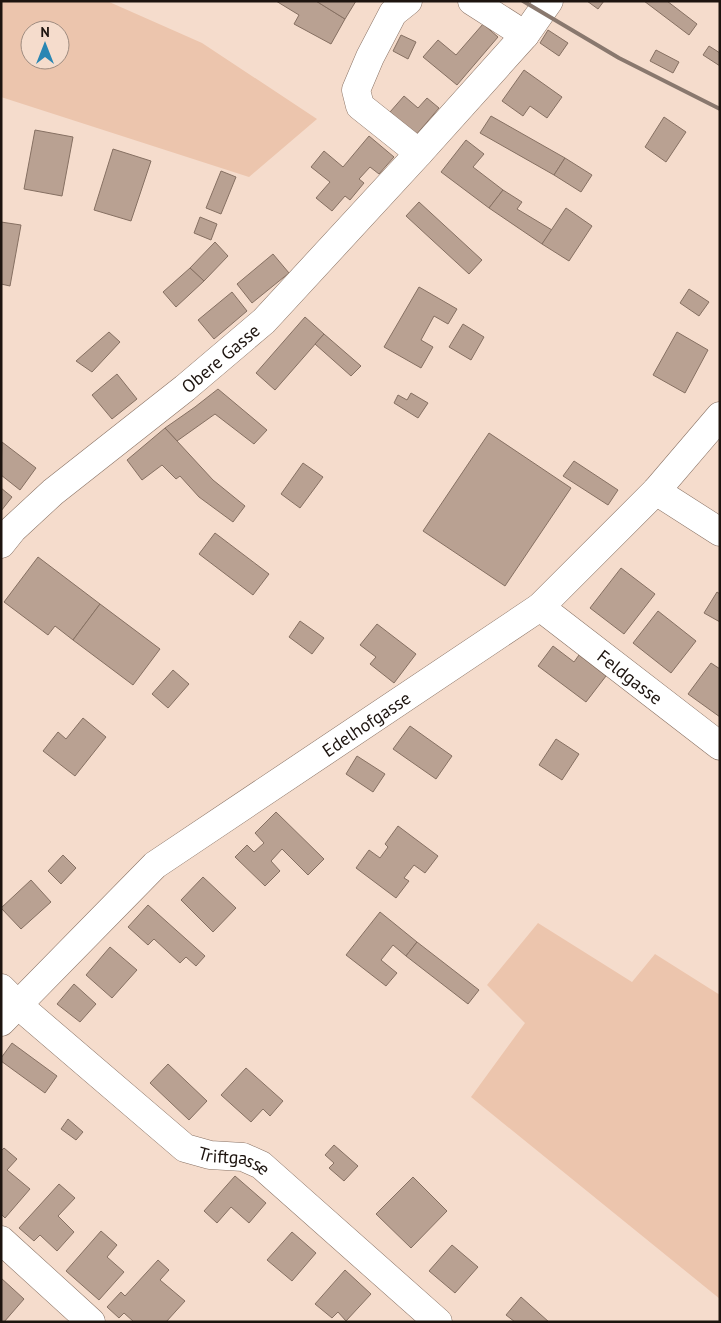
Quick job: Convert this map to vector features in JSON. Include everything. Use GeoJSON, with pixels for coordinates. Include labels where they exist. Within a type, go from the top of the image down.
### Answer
{"type":"FeatureCollection","features":[{"type":"Feature","properties":{"kind":"street"},"geometry":{"type":"LineString","coordinates":[[408,1],[393,13],[370,57],[356,90],[360,106],[419,154]]}},
{"type":"Feature","properties":{"kind":"street"},"geometry":{"type":"LineString","coordinates":[[472,1],[526,35]]}},
{"type":"Feature","properties":{"kind":"street","name":"Obere Gasse"},"geometry":{"type":"LineString","coordinates":[[1,544],[13,529],[53,492],[185,388],[264,321],[526,35],[549,1]]}},
{"type":"Feature","properties":{"kind":"street","name":"Edelhofgasse"},"geometry":{"type":"LineString","coordinates":[[7,1005],[156,865],[540,607],[656,491],[720,416]]}},
{"type":"Feature","properties":{"kind":"street"},"geometry":{"type":"LineString","coordinates":[[656,491],[720,532]]}},
{"type":"Feature","properties":{"kind":"street","name":"Feldgasse"},"geometry":{"type":"LineString","coordinates":[[540,607],[720,746]]}},
{"type":"Feature","properties":{"kind":"street","name":"Triftgasse"},"geometry":{"type":"LineString","coordinates":[[7,1005],[185,1148],[210,1155],[243,1157],[261,1165],[438,1322]]}},
{"type":"Feature","properties":{"kind":"street"},"geometry":{"type":"LineString","coordinates":[[1,1240],[91,1322]]}},
{"type":"Feature","properties":{"kind":"shaded area"},"geometry":{"type":"Polygon","coordinates":[[[1,1],[107,1],[202,43],[317,119],[249,177],[1,97],[1,1]]]}},
{"type":"Feature","properties":{"kind":"shaded area"},"geometry":{"type":"Polygon","coordinates":[[[538,923],[632,982],[655,954],[720,995],[720,1299],[471,1097],[525,1023],[487,985],[538,923]]]}},
{"type":"Feature","properties":{"kind":"building"},"geometry":{"type":"Polygon","coordinates":[[[276,1],[316,1],[345,19],[331,44],[294,24],[299,15],[276,1]]]}},
{"type":"Feature","properties":{"kind":"building"},"geometry":{"type":"Polygon","coordinates":[[[316,1],[356,1],[345,19],[316,1]]]}},
{"type":"Feature","properties":{"kind":"building"},"geometry":{"type":"Polygon","coordinates":[[[587,1],[604,1],[598,9],[587,1]]]}},
{"type":"Feature","properties":{"kind":"building"},"geometry":{"type":"Polygon","coordinates":[[[644,1],[667,1],[697,24],[689,35],[644,1]]]}},
{"type":"Feature","properties":{"kind":"building"},"geometry":{"type":"Polygon","coordinates":[[[483,24],[498,37],[457,85],[423,57],[438,40],[456,55],[483,24]]]}},
{"type":"Feature","properties":{"kind":"building"},"geometry":{"type":"Polygon","coordinates":[[[548,30],[568,43],[559,56],[540,43],[548,30]]]}},
{"type":"Feature","properties":{"kind":"building"},"geometry":{"type":"Polygon","coordinates":[[[401,35],[416,42],[408,59],[393,51],[401,35]]]}},
{"type":"Feature","properties":{"kind":"building"},"geometry":{"type":"Polygon","coordinates":[[[709,46],[720,53],[720,66],[703,55],[709,46]]]}},
{"type":"Feature","properties":{"kind":"building"},"geometry":{"type":"Polygon","coordinates":[[[656,50],[679,62],[673,73],[650,61],[656,50]]]}},
{"type":"Feature","properties":{"kind":"building"},"geometry":{"type":"Polygon","coordinates":[[[524,70],[562,97],[547,118],[530,106],[523,116],[502,101],[524,70]]]}},
{"type":"Feature","properties":{"kind":"building"},"geometry":{"type":"Polygon","coordinates":[[[404,96],[418,108],[427,98],[439,108],[416,135],[390,112],[404,96]]]}},
{"type":"Feature","properties":{"kind":"building"},"geometry":{"type":"Polygon","coordinates":[[[491,116],[565,158],[554,175],[480,133],[491,116]]]}},
{"type":"Feature","properties":{"kind":"building"},"geometry":{"type":"Polygon","coordinates":[[[664,117],[686,132],[666,162],[645,147],[664,117]]]}},
{"type":"Feature","properties":{"kind":"building"},"geometry":{"type":"Polygon","coordinates":[[[35,130],[73,137],[62,196],[24,189],[35,130]]]}},
{"type":"Feature","properties":{"kind":"building"},"geometry":{"type":"Polygon","coordinates":[[[369,136],[394,157],[379,174],[370,167],[359,179],[364,183],[350,200],[345,196],[332,211],[316,198],[330,182],[311,167],[324,151],[343,167],[369,136]]]}},
{"type":"Feature","properties":{"kind":"building"},"geometry":{"type":"Polygon","coordinates":[[[466,140],[484,154],[473,167],[503,190],[489,208],[441,172],[466,140]]]}},
{"type":"Feature","properties":{"kind":"building"},"geometry":{"type":"Polygon","coordinates":[[[113,149],[151,161],[131,221],[94,210],[113,149]]]}},
{"type":"Feature","properties":{"kind":"building"},"geometry":{"type":"Polygon","coordinates":[[[565,158],[592,175],[581,192],[554,175],[565,158]]]}},
{"type":"Feature","properties":{"kind":"building"},"geometry":{"type":"Polygon","coordinates":[[[221,171],[236,177],[221,214],[206,208],[221,171]]]}},
{"type":"Feature","properties":{"kind":"building"},"geometry":{"type":"Polygon","coordinates":[[[503,190],[522,202],[517,209],[552,230],[542,244],[489,208],[503,190]]]}},
{"type":"Feature","properties":{"kind":"building"},"geometry":{"type":"Polygon","coordinates":[[[419,202],[482,260],[469,274],[406,216],[419,202]]]}},
{"type":"Feature","properties":{"kind":"building"},"geometry":{"type":"Polygon","coordinates":[[[566,208],[592,226],[569,261],[542,244],[566,208]]]}},
{"type":"Feature","properties":{"kind":"building"},"geometry":{"type":"Polygon","coordinates":[[[200,217],[217,224],[211,240],[194,233],[200,217]]]}},
{"type":"Feature","properties":{"kind":"building"},"geometry":{"type":"Polygon","coordinates":[[[1,222],[21,225],[10,286],[1,284],[1,222]]]}},
{"type":"Feature","properties":{"kind":"building"},"geometry":{"type":"Polygon","coordinates":[[[215,242],[228,256],[204,281],[190,268],[215,242]]]}},
{"type":"Feature","properties":{"kind":"building"},"geometry":{"type":"Polygon","coordinates":[[[273,254],[289,273],[252,303],[237,284],[273,254]]]}},
{"type":"Feature","properties":{"kind":"building"},"geometry":{"type":"Polygon","coordinates":[[[190,268],[204,281],[176,307],[163,292],[190,268]]]}},
{"type":"Feature","properties":{"kind":"building"},"geometry":{"type":"Polygon","coordinates":[[[419,287],[457,309],[448,324],[434,316],[421,340],[433,347],[421,368],[384,347],[419,287]]]}},
{"type":"Feature","properties":{"kind":"building"},"geometry":{"type":"Polygon","coordinates":[[[689,289],[709,302],[699,316],[680,303],[689,289]]]}},
{"type":"Feature","properties":{"kind":"building"},"geometry":{"type":"Polygon","coordinates":[[[232,292],[247,311],[214,339],[198,320],[232,292]]]}},
{"type":"Feature","properties":{"kind":"building"},"geometry":{"type":"Polygon","coordinates":[[[305,317],[324,334],[275,390],[256,373],[305,317]]]}},
{"type":"Feature","properties":{"kind":"building"},"geometry":{"type":"Polygon","coordinates":[[[463,324],[484,337],[471,360],[449,347],[463,324]]]}},
{"type":"Feature","properties":{"kind":"building"},"geometry":{"type":"Polygon","coordinates":[[[109,332],[120,342],[92,372],[76,361],[109,332]]]}},
{"type":"Feature","properties":{"kind":"building"},"geometry":{"type":"Polygon","coordinates":[[[677,332],[708,350],[685,393],[653,375],[677,332]]]}},
{"type":"Feature","properties":{"kind":"building"},"geometry":{"type":"Polygon","coordinates":[[[324,334],[361,366],[351,376],[315,344],[324,334]]]}},
{"type":"Feature","properties":{"kind":"building"},"geometry":{"type":"Polygon","coordinates":[[[117,374],[137,399],[112,419],[92,395],[117,374]]]}},
{"type":"Feature","properties":{"kind":"building"},"geometry":{"type":"Polygon","coordinates":[[[218,389],[267,430],[254,444],[215,414],[177,441],[165,428],[218,389]]]}},
{"type":"Feature","properties":{"kind":"building"},"geometry":{"type":"Polygon","coordinates":[[[411,393],[428,403],[418,418],[394,403],[398,395],[407,400],[411,393]]]}},
{"type":"Feature","properties":{"kind":"building"},"geometry":{"type":"Polygon","coordinates":[[[165,428],[213,480],[245,506],[233,522],[199,497],[180,476],[176,479],[162,465],[142,480],[127,460],[165,428]]]}},
{"type":"Feature","properties":{"kind":"building"},"geometry":{"type":"Polygon","coordinates":[[[489,433],[571,488],[505,586],[423,531],[489,433]]]}},
{"type":"Feature","properties":{"kind":"building"},"geometry":{"type":"Polygon","coordinates":[[[2,442],[36,468],[20,490],[1,475],[2,442]]]}},
{"type":"Feature","properties":{"kind":"building"},"geometry":{"type":"Polygon","coordinates":[[[574,461],[618,490],[608,505],[563,476],[574,461]]]}},
{"type":"Feature","properties":{"kind":"building"},"geometry":{"type":"Polygon","coordinates":[[[303,463],[323,477],[300,508],[281,494],[303,463]]]}},
{"type":"Feature","properties":{"kind":"building"},"geometry":{"type":"Polygon","coordinates":[[[1,488],[12,497],[1,511],[1,488]]]}},
{"type":"Feature","properties":{"kind":"building"},"geometry":{"type":"Polygon","coordinates":[[[215,533],[269,574],[253,595],[199,554],[215,533]]]}},
{"type":"Feature","properties":{"kind":"building"},"geometry":{"type":"Polygon","coordinates":[[[38,557],[100,604],[73,640],[55,626],[48,635],[4,602],[38,557]]]}},
{"type":"Feature","properties":{"kind":"building"},"geometry":{"type":"Polygon","coordinates":[[[621,568],[655,594],[624,634],[590,608],[621,568]]]}},
{"type":"Feature","properties":{"kind":"building"},"geometry":{"type":"Polygon","coordinates":[[[717,592],[720,594],[720,622],[704,613],[717,592]]]}},
{"type":"Feature","properties":{"kind":"building"},"geometry":{"type":"Polygon","coordinates":[[[100,604],[160,649],[133,685],[73,640],[100,604]]]}},
{"type":"Feature","properties":{"kind":"building"},"geometry":{"type":"Polygon","coordinates":[[[658,611],[696,641],[671,673],[633,643],[658,611]]]}},
{"type":"Feature","properties":{"kind":"building"},"geometry":{"type":"Polygon","coordinates":[[[300,621],[324,638],[312,654],[289,637],[300,621]]]}},
{"type":"Feature","properties":{"kind":"building"},"geometry":{"type":"Polygon","coordinates":[[[377,624],[416,654],[394,683],[370,664],[376,657],[360,645],[377,624]]]}},
{"type":"Feature","properties":{"kind":"building"},"geometry":{"type":"Polygon","coordinates":[[[553,646],[574,662],[579,655],[606,676],[586,702],[538,666],[553,646]]]}},
{"type":"Feature","properties":{"kind":"building"},"geometry":{"type":"Polygon","coordinates":[[[711,663],[720,669],[720,717],[688,694],[711,663]]]}},
{"type":"Feature","properties":{"kind":"building"},"geometry":{"type":"Polygon","coordinates":[[[173,670],[189,684],[168,708],[152,694],[173,670]]]}},
{"type":"Feature","properties":{"kind":"building"},"geometry":{"type":"Polygon","coordinates":[[[83,718],[106,737],[75,776],[43,751],[58,732],[66,739],[83,718]]]}},
{"type":"Feature","properties":{"kind":"building"},"geometry":{"type":"Polygon","coordinates":[[[410,726],[452,756],[436,779],[393,749],[410,726]]]}},
{"type":"Feature","properties":{"kind":"building"},"geometry":{"type":"Polygon","coordinates":[[[556,739],[579,754],[562,780],[539,765],[556,739]]]}},
{"type":"Feature","properties":{"kind":"building"},"geometry":{"type":"Polygon","coordinates":[[[357,756],[385,774],[373,792],[346,774],[357,756]]]}},
{"type":"Feature","properties":{"kind":"building"},"geometry":{"type":"Polygon","coordinates":[[[276,812],[324,859],[308,875],[282,849],[271,861],[280,871],[265,886],[235,857],[247,845],[254,852],[264,843],[255,833],[276,812]]]}},
{"type":"Feature","properties":{"kind":"building"},"geometry":{"type":"Polygon","coordinates":[[[398,826],[438,856],[425,873],[414,865],[404,878],[409,881],[396,898],[356,868],[369,850],[380,858],[388,847],[385,844],[398,826]]]}},
{"type":"Feature","properties":{"kind":"building"},"geometry":{"type":"Polygon","coordinates":[[[63,855],[76,868],[61,884],[48,871],[63,855]]]}},
{"type":"Feature","properties":{"kind":"building"},"geometry":{"type":"Polygon","coordinates":[[[203,877],[236,908],[213,932],[181,900],[203,877]]]}},
{"type":"Feature","properties":{"kind":"building"},"geometry":{"type":"Polygon","coordinates":[[[31,880],[51,902],[21,929],[1,908],[31,880]]]}},
{"type":"Feature","properties":{"kind":"building"},"geometry":{"type":"Polygon","coordinates":[[[148,905],[205,956],[196,966],[186,957],[180,963],[154,939],[148,945],[128,927],[148,905]]]}},
{"type":"Feature","properties":{"kind":"building"},"geometry":{"type":"Polygon","coordinates":[[[380,912],[417,942],[406,956],[393,945],[381,960],[397,973],[386,986],[346,955],[380,912]]]}},
{"type":"Feature","properties":{"kind":"building"},"geometry":{"type":"Polygon","coordinates":[[[417,942],[479,990],[468,1004],[406,956],[417,942]]]}},
{"type":"Feature","properties":{"kind":"building"},"geometry":{"type":"Polygon","coordinates":[[[110,947],[137,970],[112,998],[86,975],[110,947]]]}},
{"type":"Feature","properties":{"kind":"building"},"geometry":{"type":"Polygon","coordinates":[[[74,984],[96,1004],[80,1022],[57,1004],[74,984]]]}},
{"type":"Feature","properties":{"kind":"building"},"geometry":{"type":"Polygon","coordinates":[[[12,1043],[57,1076],[45,1093],[1,1061],[1,1058],[12,1043]]]}},
{"type":"Feature","properties":{"kind":"building"},"geometry":{"type":"Polygon","coordinates":[[[168,1064],[207,1101],[189,1120],[150,1083],[168,1064]]]}},
{"type":"Feature","properties":{"kind":"building"},"geometry":{"type":"Polygon","coordinates":[[[246,1068],[283,1101],[270,1116],[263,1109],[251,1122],[221,1095],[246,1068]]]}},
{"type":"Feature","properties":{"kind":"building"},"geometry":{"type":"Polygon","coordinates":[[[68,1119],[83,1132],[76,1140],[61,1129],[68,1119]]]}},
{"type":"Feature","properties":{"kind":"building"},"geometry":{"type":"Polygon","coordinates":[[[334,1145],[358,1166],[344,1181],[329,1168],[334,1163],[325,1155],[334,1145]]]}},
{"type":"Feature","properties":{"kind":"building"},"geometry":{"type":"Polygon","coordinates":[[[4,1148],[17,1159],[7,1170],[30,1189],[5,1218],[1,1214],[1,1151],[4,1148]]]}},
{"type":"Feature","properties":{"kind":"building"},"geometry":{"type":"Polygon","coordinates":[[[235,1176],[266,1203],[249,1223],[231,1207],[217,1223],[204,1211],[235,1176]]]}},
{"type":"Feature","properties":{"kind":"building"},"geometry":{"type":"Polygon","coordinates":[[[413,1177],[447,1211],[411,1248],[376,1214],[413,1177]]]}},
{"type":"Feature","properties":{"kind":"building"},"geometry":{"type":"Polygon","coordinates":[[[59,1184],[75,1198],[58,1216],[74,1232],[57,1251],[40,1235],[34,1241],[19,1228],[59,1184]]]}},
{"type":"Feature","properties":{"kind":"building"},"geometry":{"type":"Polygon","coordinates":[[[101,1231],[117,1245],[107,1257],[124,1272],[99,1300],[66,1271],[101,1231]]]}},
{"type":"Feature","properties":{"kind":"building"},"geometry":{"type":"Polygon","coordinates":[[[292,1232],[316,1253],[292,1281],[267,1260],[292,1232]]]}},
{"type":"Feature","properties":{"kind":"building"},"geometry":{"type":"Polygon","coordinates":[[[452,1245],[478,1267],[455,1293],[429,1271],[452,1245]]]}},
{"type":"Feature","properties":{"kind":"building"},"geometry":{"type":"Polygon","coordinates":[[[158,1260],[169,1270],[160,1280],[185,1301],[166,1322],[134,1322],[124,1313],[119,1318],[107,1307],[121,1292],[125,1296],[158,1260]]]}},
{"type":"Feature","properties":{"kind":"building"},"geometry":{"type":"Polygon","coordinates":[[[345,1270],[371,1294],[346,1321],[338,1312],[332,1318],[315,1304],[345,1270]]]}},
{"type":"Feature","properties":{"kind":"building"},"geometry":{"type":"Polygon","coordinates":[[[1,1278],[24,1299],[4,1322],[1,1322],[1,1278]]]}},
{"type":"Feature","properties":{"kind":"building"},"geometry":{"type":"Polygon","coordinates":[[[521,1297],[549,1322],[515,1322],[506,1315],[521,1297]]]}},
{"type":"Feature","properties":{"kind":"railway"},"geometry":{"type":"LineString","coordinates":[[523,1],[619,58],[720,109]]}}]}
